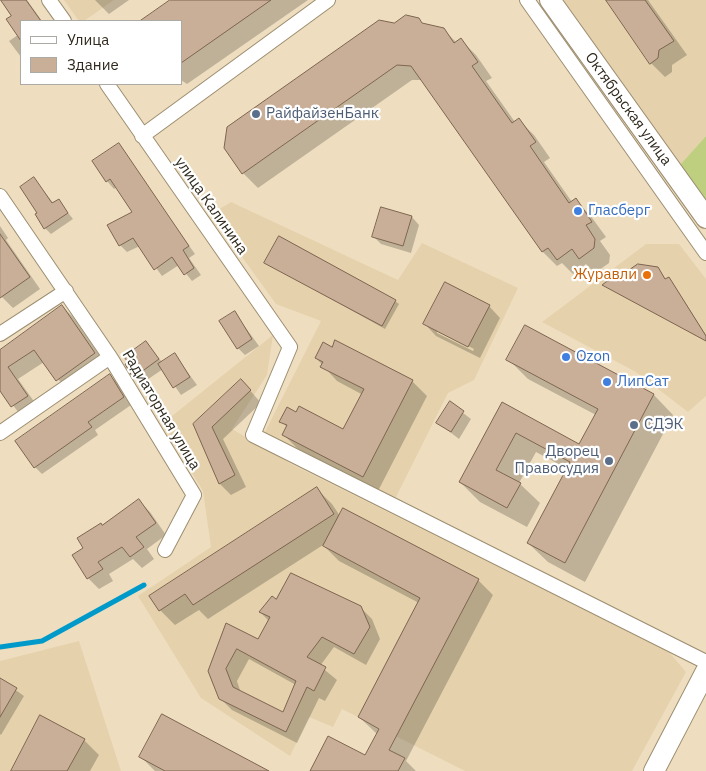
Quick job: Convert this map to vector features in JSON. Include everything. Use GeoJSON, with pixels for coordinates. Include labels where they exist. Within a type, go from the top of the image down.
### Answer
{"type":"FeatureCollection","features":[{"type":"Feature","properties":{"kind":"street"},"geometry":{"type":"LineString","coordinates":[[49,0],[63,20]]}},
{"type":"Feature","properties":{"kind":"street"},"geometry":{"type":"LineString","coordinates":[[142,136],[328,0]]}},
{"type":"Feature","properties":{"kind":"street"},"geometry":{"type":"LineString","coordinates":[[527,0],[706,253]]}},
{"type":"Feature","properties":{"kind":"street","name":"Октябрьская улица"},"geometry":{"type":"LineString","coordinates":[[550,0],[706,218]]}},
{"type":"Feature","properties":{"kind":"street","name":"улица Калинина"},"geometry":{"type":"LineString","coordinates":[[108,85],[290,347],[253,435],[706,662]]}},
{"type":"Feature","properties":{"kind":"street","name":"Радиаторная улица"},"geometry":{"type":"LineString","coordinates":[[0,196],[110,357],[194,494],[165,550]]}},
{"type":"Feature","properties":{"kind":"street"},"geometry":{"type":"LineString","coordinates":[[0,334],[66,291]]}},
{"type":"Feature","properties":{"kind":"street"},"geometry":{"type":"LineString","coordinates":[[0,433],[110,357]]}},
{"type":"Feature","properties":{"kind":"street"},"geometry":{"type":"LineString","coordinates":[[654,771],[706,671]]}},
{"type":"Feature","properties":{"kind":"shaded area"},"geometry":{"type":"Polygon","coordinates":[[[64,0],[114,0],[85,20],[78,20],[64,0]]]}},
{"type":"Feature","properties":{"kind":"shaded area"},"geometry":{"type":"Polygon","coordinates":[[[562,0],[706,0],[706,136],[680,165],[562,0]]]}},
{"type":"Feature","properties":{"kind":"shaded area"},"geometry":{"type":"Polygon","coordinates":[[[231,202],[398,280],[422,243],[518,288],[474,380],[448,393],[395,499],[265,432],[321,321],[276,304],[211,214],[231,202]]]}},
{"type":"Feature","properties":{"kind":"shaded area"},"geometry":{"type":"Polygon","coordinates":[[[646,244],[679,244],[706,279],[706,396],[688,412],[636,372],[542,322],[646,244]]]}},
{"type":"Feature","properties":{"kind":"shaded area"},"geometry":{"type":"Polygon","coordinates":[[[273,335],[267,375],[232,429],[293,465],[669,652],[686,672],[632,771],[465,771],[342,709],[333,727],[309,717],[290,756],[201,698],[138,596],[211,547],[203,491],[162,424],[273,335]]]}},
{"type":"Feature","properties":{"kind":"shaded area"},"geometry":{"type":"Polygon","coordinates":[[[79,641],[121,771],[0,771],[0,661],[79,641]]]}},
{"type":"Feature","properties":{"kind":"green space"},"geometry":{"type":"Polygon","coordinates":[[[706,136],[706,202],[680,165],[706,136]]]}},
{"type":"Feature","properties":{"kind":"building"},"geometry":{"type":"Polygon","coordinates":[[[1,0],[26,0],[40,20],[20,20],[20,40],[6,19],[11,16],[1,0]]]}},
{"type":"Feature","properties":{"kind":"building"},"geometry":{"type":"Polygon","coordinates":[[[170,0],[271,0],[182,62],[182,20],[141,20],[170,0]]]}},
{"type":"Feature","properties":{"kind":"building"},"geometry":{"type":"Polygon","coordinates":[[[606,0],[645,0],[674,41],[659,50],[658,58],[650,64],[606,0]]]}},
{"type":"Feature","properties":{"kind":"building"},"geometry":{"type":"Polygon","coordinates":[[[406,15],[419,18],[422,23],[444,28],[454,43],[461,38],[478,62],[472,66],[512,123],[519,118],[536,142],[530,146],[569,203],[576,198],[592,222],[586,225],[595,239],[594,248],[579,259],[572,249],[557,260],[548,248],[542,252],[411,66],[397,65],[242,174],[224,148],[227,127],[379,20],[394,23],[406,15]]]}},
{"type":"Feature","properties":{"kind":"building"},"geometry":{"type":"Polygon","coordinates":[[[119,143],[189,246],[183,250],[194,268],[184,275],[172,257],[154,270],[133,238],[119,246],[107,225],[132,212],[110,179],[106,182],[92,161],[119,143]]]}},
{"type":"Feature","properties":{"kind":"building"},"geometry":{"type":"Polygon","coordinates":[[[34,177],[52,203],[59,199],[68,213],[44,229],[35,214],[37,213],[20,187],[34,177]]]}},
{"type":"Feature","properties":{"kind":"building"},"geometry":{"type":"Polygon","coordinates":[[[381,207],[412,216],[403,246],[372,237],[381,207]]]}},
{"type":"Feature","properties":{"kind":"building"},"geometry":{"type":"Polygon","coordinates":[[[0,234],[30,277],[0,298],[0,234]]]}},
{"type":"Feature","properties":{"kind":"building"},"geometry":{"type":"Polygon","coordinates":[[[279,236],[396,300],[382,326],[264,263],[279,236]]]}},
{"type":"Feature","properties":{"kind":"building"},"geometry":{"type":"Polygon","coordinates":[[[638,264],[658,267],[665,279],[669,277],[706,336],[706,341],[602,285],[622,270],[624,273],[638,264]]]}},
{"type":"Feature","properties":{"kind":"building"},"geometry":{"type":"Polygon","coordinates":[[[445,282],[490,305],[468,347],[423,324],[445,282]]]}},
{"type":"Feature","properties":{"kind":"building"},"geometry":{"type":"Polygon","coordinates":[[[62,305],[95,353],[56,381],[34,350],[8,367],[28,396],[11,407],[0,391],[0,350],[62,305]]]}},
{"type":"Feature","properties":{"kind":"building"},"geometry":{"type":"Polygon","coordinates":[[[235,311],[252,339],[237,349],[219,321],[235,311]]]}},
{"type":"Feature","properties":{"kind":"building"},"geometry":{"type":"Polygon","coordinates":[[[525,325],[654,394],[565,563],[527,543],[570,462],[516,433],[496,470],[521,483],[507,508],[459,482],[502,402],[579,444],[598,409],[506,360],[525,325]]]}},
{"type":"Feature","properties":{"kind":"building"},"geometry":{"type":"Polygon","coordinates":[[[335,340],[413,380],[363,477],[282,435],[287,425],[279,422],[287,407],[296,412],[299,406],[343,429],[364,389],[320,367],[323,362],[315,358],[323,342],[332,347],[335,340]]]}},
{"type":"Feature","properties":{"kind":"building"},"geometry":{"type":"Polygon","coordinates":[[[146,341],[159,359],[133,378],[125,364],[128,362],[124,357],[146,341]]]}},
{"type":"Feature","properties":{"kind":"building"},"geometry":{"type":"Polygon","coordinates":[[[175,353],[190,377],[173,388],[158,364],[175,353]]]}},
{"type":"Feature","properties":{"kind":"building"},"geometry":{"type":"Polygon","coordinates":[[[110,374],[124,397],[88,422],[92,427],[34,468],[15,441],[110,374]]]}},
{"type":"Feature","properties":{"kind":"building"},"geometry":{"type":"Polygon","coordinates":[[[241,379],[251,390],[212,427],[235,475],[219,484],[193,424],[241,379]]]}},
{"type":"Feature","properties":{"kind":"building"},"geometry":{"type":"Polygon","coordinates":[[[450,401],[464,411],[451,432],[436,423],[450,401]]]}},
{"type":"Feature","properties":{"kind":"building"},"geometry":{"type":"Polygon","coordinates":[[[317,487],[334,514],[193,605],[185,594],[159,611],[149,596],[317,487]]]}},
{"type":"Feature","properties":{"kind":"building"},"geometry":{"type":"Polygon","coordinates":[[[139,499],[156,523],[136,537],[144,547],[130,557],[122,547],[98,562],[103,569],[87,579],[72,555],[83,548],[77,538],[101,523],[102,525],[139,499]]]}},
{"type":"Feature","properties":{"kind":"building"},"geometry":{"type":"Polygon","coordinates":[[[343,508],[479,579],[389,750],[405,758],[398,771],[310,771],[328,736],[365,755],[379,729],[358,717],[420,598],[323,546],[343,508]]]}},
{"type":"Feature","properties":{"kind":"building"},"geometry":{"type":"Polygon","coordinates":[[[291,573],[361,606],[370,627],[354,654],[322,637],[307,657],[326,667],[314,691],[307,687],[286,732],[219,699],[208,671],[226,623],[258,639],[270,617],[259,612],[272,596],[276,599],[291,573]],[[237,649],[226,669],[233,687],[283,712],[296,681],[237,649]]]}},
{"type":"Feature","properties":{"kind":"building"},"geometry":{"type":"Polygon","coordinates":[[[0,678],[17,688],[0,717],[0,678]]]}},
{"type":"Feature","properties":{"kind":"building"},"geometry":{"type":"Polygon","coordinates":[[[162,714],[269,771],[165,771],[139,757],[162,714]]]}},
{"type":"Feature","properties":{"kind":"building"},"geometry":{"type":"Polygon","coordinates":[[[40,715],[85,739],[67,771],[11,771],[40,715]]]}},
{"type":"Feature","properties":{"kind":"waterway"},"geometry":{"type":"LineString","coordinates":[[0,647],[42,641],[144,585]]}},
{"type":"Feature","properties":{"kind":"place","name":"РайфайзенБанк"},"geometry":{"type":"Point","coordinates":[256,114]}},
{"type":"Feature","properties":{"kind":"place","name":"Гласберг"},"geometry":{"type":"Point","coordinates":[578,211]}},
{"type":"Feature","properties":{"kind":"place","name":"Журавли"},"geometry":{"type":"Point","coordinates":[647,275]}},
{"type":"Feature","properties":{"kind":"place","name":"Ozon"},"geometry":{"type":"Point","coordinates":[566,357]}},
{"type":"Feature","properties":{"kind":"place","name":"ЛипСат"},"geometry":{"type":"Point","coordinates":[607,382]}},
{"type":"Feature","properties":{"kind":"place","name":"СДЭК"},"geometry":{"type":"Point","coordinates":[634,425]}},
{"type":"Feature","properties":{"kind":"place","name":"Дворец Правосудия"},"geometry":{"type":"Point","coordinates":[609,461]}}]}
